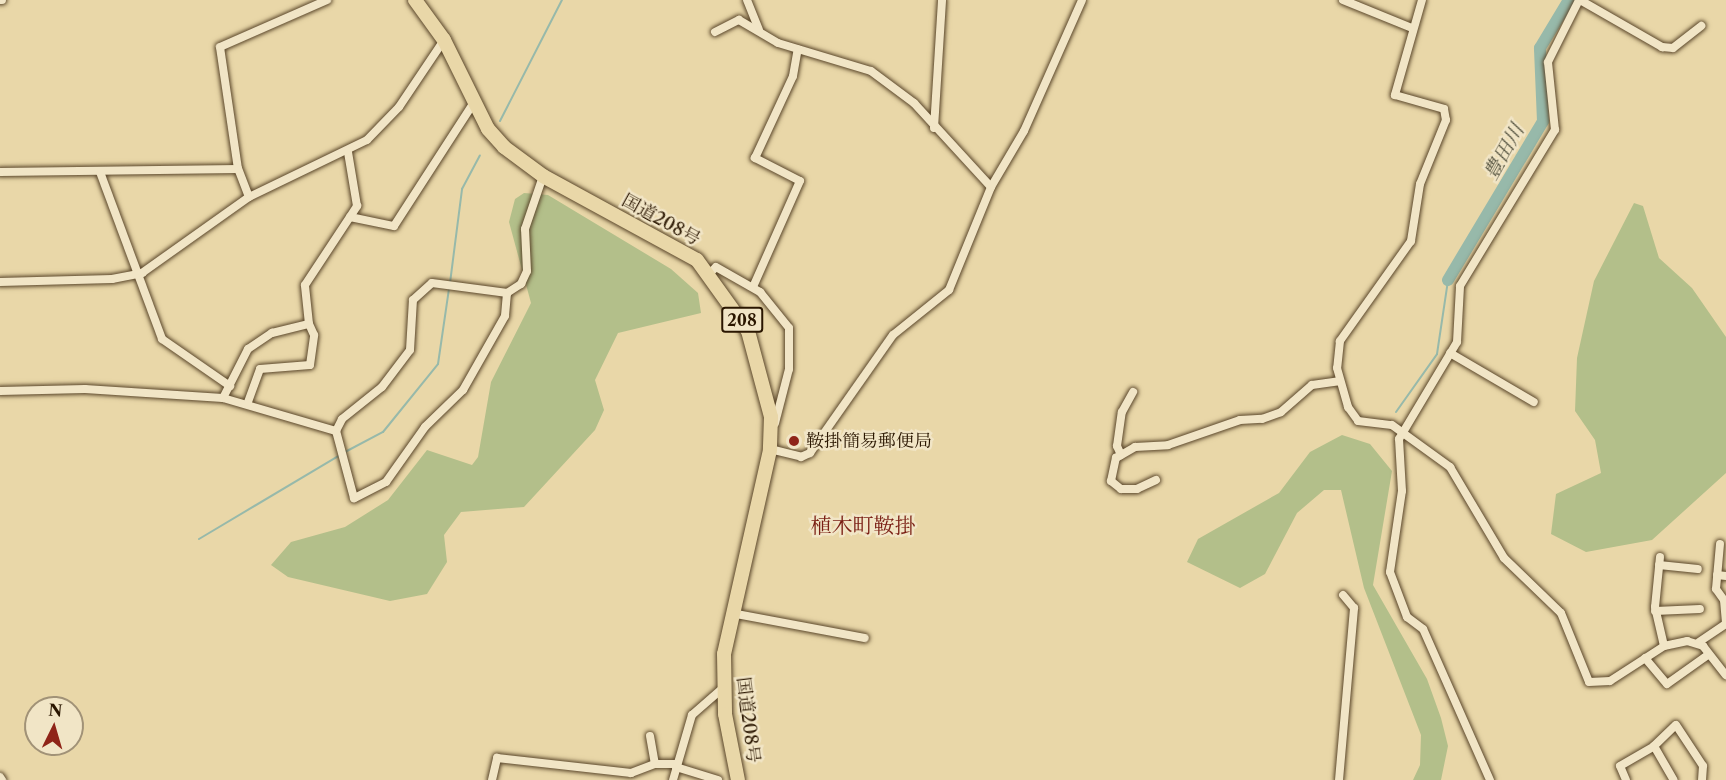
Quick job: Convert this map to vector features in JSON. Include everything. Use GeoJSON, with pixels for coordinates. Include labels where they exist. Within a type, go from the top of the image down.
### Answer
{"type":"FeatureCollection","features":[{"type":"Feature","properties":{"kind":"highway","name":"国道208号"},"geometry":{"type":"LineString","coordinates":[[416,0],[444,40],[473,104],[504,147],[543,176],[670,243],[710,273],[759,357],[771,417],[770,450],[730,612],[723,688],[738,780]]}},
{"type":"Feature","properties":{"kind":"street"},"geometry":{"type":"LineString","coordinates":[[249,197],[238,169],[220,47],[327,0]]}},
{"type":"Feature","properties":{"kind":"street"},"geometry":{"type":"LineString","coordinates":[[747,0],[760,31]]}},
{"type":"Feature","properties":{"kind":"street"},"geometry":{"type":"LineString","coordinates":[[934,130],[942,0]]}},
{"type":"Feature","properties":{"kind":"street"},"geometry":{"type":"LineString","coordinates":[[710,273],[716,267],[753,287],[783,316],[791,347],[770,450],[810,453],[893,335],[949,290],[974,240],[991,187],[1024,131],[1082,0]]}},
{"type":"Feature","properties":{"kind":"street"},"geometry":{"type":"LineString","coordinates":[[1343,0],[1412,28]]}},
{"type":"Feature","properties":{"kind":"street"},"geometry":{"type":"LineString","coordinates":[[1422,0],[1412,28],[1395,95],[1444,109],[1446,120],[1419,184],[1411,241],[1340,341],[1339,381],[1358,421],[1400,430],[1450,467],[1504,558],[1561,613],[1588,682],[1610,681],[1664,646],[1699,642],[1726,624],[1717,575],[1720,544]]}},
{"type":"Feature","properties":{"kind":"street"},"geometry":{"type":"LineString","coordinates":[[1490,780],[1423,629],[1407,617],[1390,572],[1402,491],[1400,430],[1457,342],[1460,286],[1555,129],[1548,62],[1580,0],[1662,47],[1673,48],[1701,26]]}},
{"type":"Feature","properties":{"kind":"street"},"geometry":{"type":"LineString","coordinates":[[715,32],[731,19],[798,49],[871,70],[914,103],[934,130],[991,187]]}},
{"type":"Feature","properties":{"kind":"street"},"geometry":{"type":"LineString","coordinates":[[0,282],[135,275],[195,240],[249,197],[348,152],[390,119],[444,40]]}},
{"type":"Feature","properties":{"kind":"street"},"geometry":{"type":"LineString","coordinates":[[753,287],[799,188],[800,181],[755,158],[792,76],[798,49]]}},
{"type":"Feature","properties":{"kind":"street"},"geometry":{"type":"LineString","coordinates":[[351,217],[394,226],[473,104]]}},
{"type":"Feature","properties":{"kind":"street"},"geometry":{"type":"LineString","coordinates":[[248,402],[260,369],[310,365],[314,334],[309,324],[306,285],[351,217],[358,198],[348,152]]}},
{"type":"Feature","properties":{"kind":"street"},"geometry":{"type":"LineString","coordinates":[[0,172],[238,169]]}},
{"type":"Feature","properties":{"kind":"street"},"geometry":{"type":"LineString","coordinates":[[100,172],[135,275],[162,339],[230,386]]}},
{"type":"Feature","properties":{"kind":"street"},"geometry":{"type":"LineString","coordinates":[[507,293],[432,283],[413,300],[410,350],[382,387],[342,419],[336,431],[354,498],[364,498],[386,482],[425,427],[463,390],[505,316],[507,293],[527,271],[525,229],[543,176]]}},
{"type":"Feature","properties":{"kind":"street"},"geometry":{"type":"LineString","coordinates":[[224,398],[248,350],[272,333],[309,324]]}},
{"type":"Feature","properties":{"kind":"street"},"geometry":{"type":"LineString","coordinates":[[1450,353],[1534,402]]}},
{"type":"Feature","properties":{"kind":"street"},"geometry":{"type":"LineString","coordinates":[[1156,480],[1121,489],[1110,481],[1121,455],[1135,447],[1168,445],[1240,420],[1262,419],[1281,412],[1312,385],[1339,381]]}},
{"type":"Feature","properties":{"kind":"street"},"geometry":{"type":"LineString","coordinates":[[0,391],[85,389],[224,398],[248,402],[336,431]]}},
{"type":"Feature","properties":{"kind":"street"},"geometry":{"type":"LineString","coordinates":[[1121,455],[1117,446],[1122,412],[1133,392]]}},
{"type":"Feature","properties":{"kind":"street"},"geometry":{"type":"LineString","coordinates":[[1664,646],[1656,610],[1660,561],[1698,569]]}},
{"type":"Feature","properties":{"kind":"street"},"geometry":{"type":"LineString","coordinates":[[1717,575],[1726,576]]}},
{"type":"Feature","properties":{"kind":"street"},"geometry":{"type":"LineString","coordinates":[[1339,780],[1354,608],[1343,595]]}},
{"type":"Feature","properties":{"kind":"street"},"geometry":{"type":"LineString","coordinates":[[1656,610],[1700,609]]}},
{"type":"Feature","properties":{"kind":"street"},"geometry":{"type":"LineString","coordinates":[[730,612],[865,638]]}},
{"type":"Feature","properties":{"kind":"street"},"geometry":{"type":"LineString","coordinates":[[1699,642],[1726,675]]}},
{"type":"Feature","properties":{"kind":"street"},"geometry":{"type":"LineString","coordinates":[[1645,658],[1667,684],[1708,655]]}},
{"type":"Feature","properties":{"kind":"street"},"geometry":{"type":"LineString","coordinates":[[673,780],[692,715],[723,688]]}},
{"type":"Feature","properties":{"kind":"street"},"geometry":{"type":"LineString","coordinates":[[1626,780],[1620,766],[1654,746],[1678,725],[1703,765],[1702,780]]}},
{"type":"Feature","properties":{"kind":"street"},"geometry":{"type":"LineString","coordinates":[[650,736],[655,764]]}},
{"type":"Feature","properties":{"kind":"street"},"geometry":{"type":"LineString","coordinates":[[1654,746],[1674,780]]}},
{"type":"Feature","properties":{"kind":"street"},"geometry":{"type":"LineString","coordinates":[[492,780],[497,758],[631,773],[655,764],[676,765],[718,780]]}},
{"type":"Feature","properties":{"kind":"green space"},"geometry":{"type":"Polygon","coordinates":[[[524,193],[548,195],[671,269],[698,293],[701,313],[618,333],[595,380],[604,410],[595,430],[524,507],[461,512],[444,535],[447,562],[427,594],[390,601],[288,577],[271,565],[291,542],[345,527],[388,500],[427,450],[472,465],[478,457],[491,382],[531,303],[509,222],[515,199],[524,193]]]}},
{"type":"Feature","properties":{"kind":"green space"},"geometry":{"type":"Polygon","coordinates":[[[1634,203],[1643,206],[1659,258],[1692,288],[1726,337],[1726,473],[1652,540],[1586,552],[1551,534],[1556,494],[1601,473],[1595,440],[1575,411],[1577,358],[1594,281],[1634,203]]]}},
{"type":"Feature","properties":{"kind":"green space"},"geometry":{"type":"Polygon","coordinates":[[[1342,435],[1370,444],[1392,471],[1373,585],[1427,679],[1441,718],[1448,746],[1441,780],[1413,780],[1420,765],[1421,735],[1364,588],[1341,490],[1324,490],[1297,513],[1265,574],[1240,588],[1187,562],[1198,539],[1279,493],[1310,452],[1342,435]]]}},
{"type":"Feature","properties":{"kind":"waterway"},"geometry":{"type":"LineString","coordinates":[[500,121],[562,0]]}},
{"type":"Feature","properties":{"kind":"waterway","name":"豊田川"},"geometry":{"type":"LineString","coordinates":[[1448,280],[1543,121],[1540,48],[1569,0]]}},
{"type":"Feature","properties":{"kind":"waterway"},"geometry":{"type":"LineString","coordinates":[[450,283],[462,189],[480,155]]}},
{"type":"Feature","properties":{"kind":"waterway"},"geometry":{"type":"LineString","coordinates":[[1396,412],[1437,354],[1448,280]]}},
{"type":"Feature","properties":{"kind":"waterway"},"geometry":{"type":"LineString","coordinates":[[345,452],[383,432],[438,364],[449,289]]}},
{"type":"Feature","properties":{"kind":"waterway"},"geometry":{"type":"LineString","coordinates":[[199,539],[340,455]]}},
{"type":"Feature","properties":{"kind":"place","name":"鞍掛簡易郵便局"},"geometry":{"type":"Point","coordinates":[794,441]}},
{"type":"Feature","properties":{"kind":"district","name":"植木町鞍掛"},"geometry":{"type":"Point","coordinates":[863,526]}}]}
